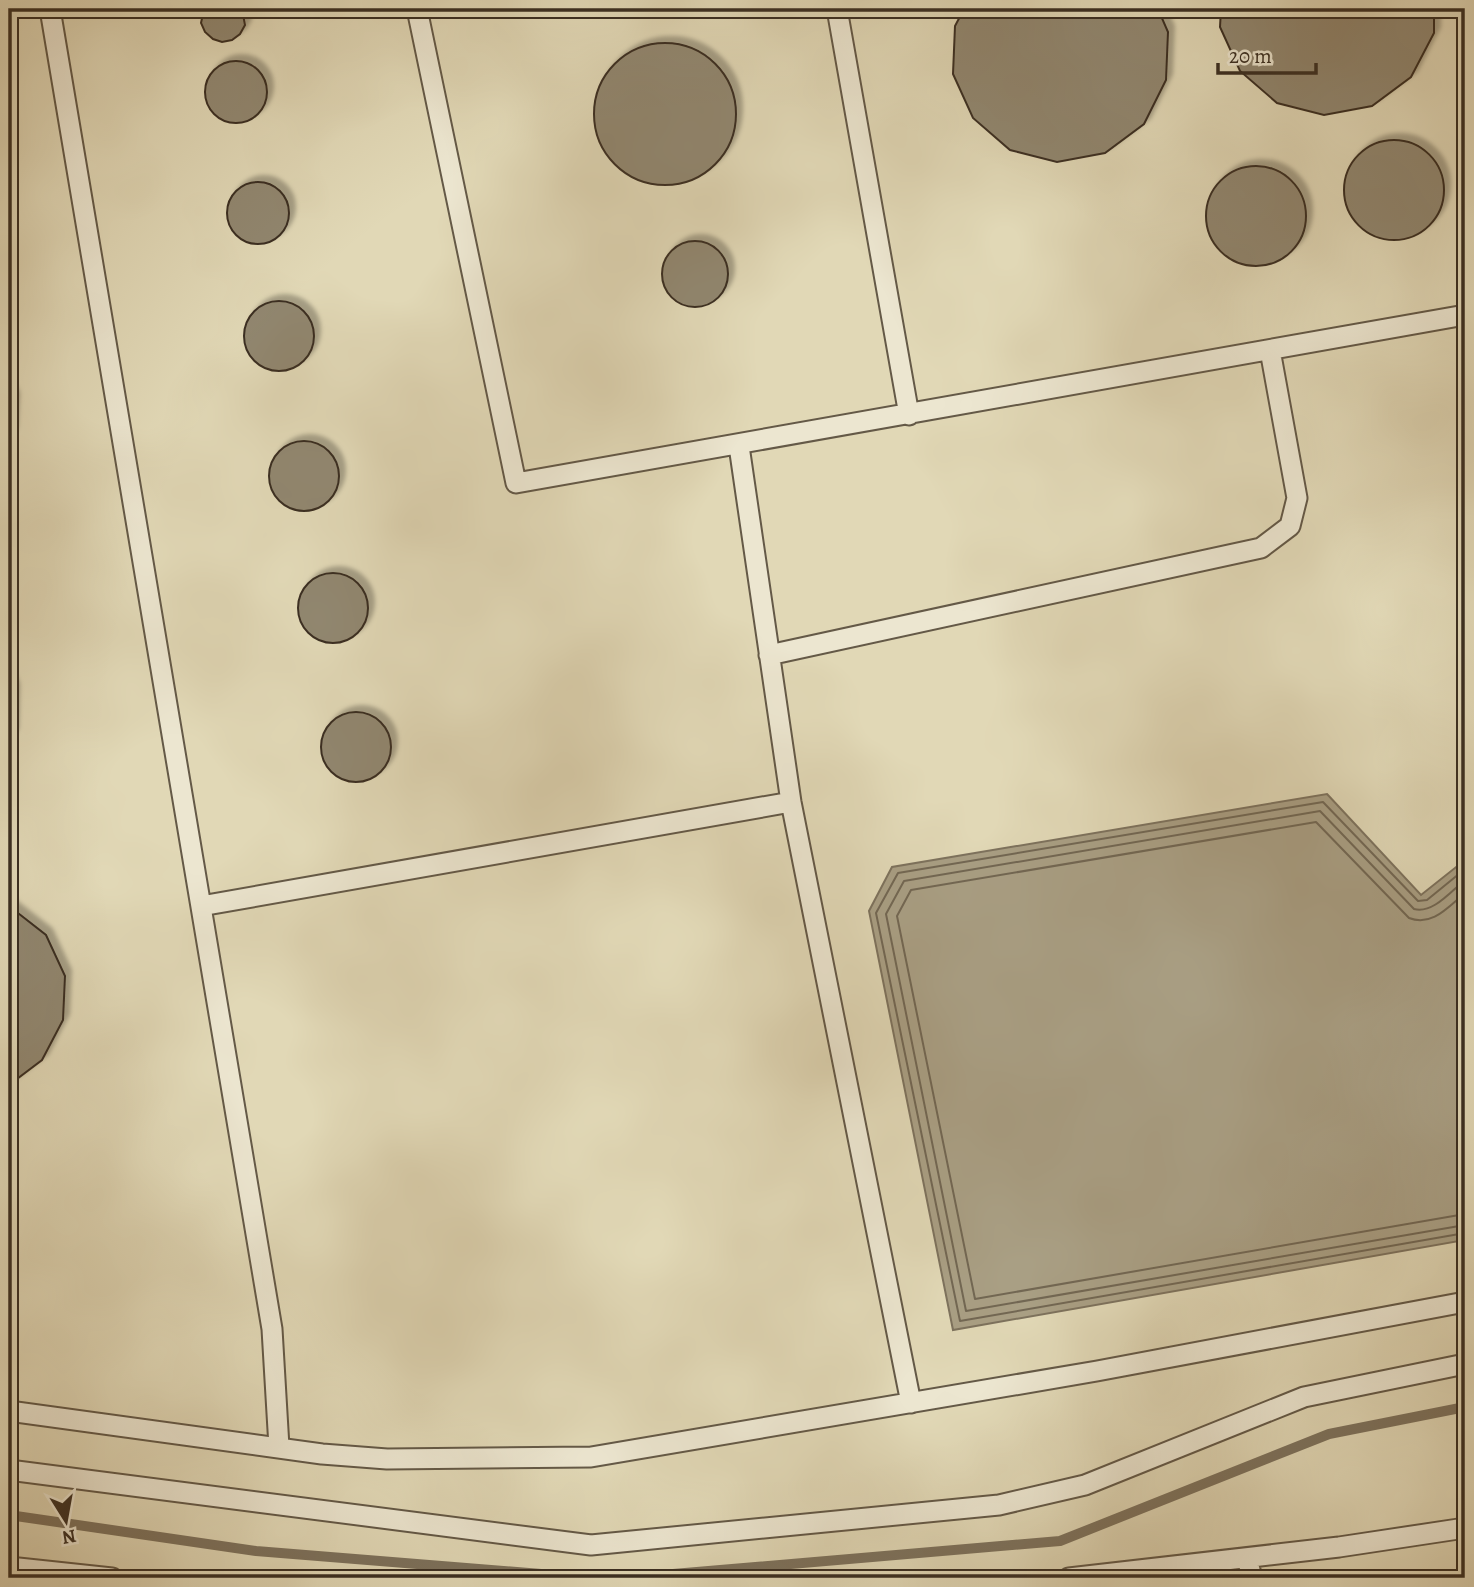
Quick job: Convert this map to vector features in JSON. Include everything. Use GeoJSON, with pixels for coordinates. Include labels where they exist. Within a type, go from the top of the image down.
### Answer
{"type":"FeatureCollection","features":[{"type":"Feature","properties":{"kind":"lane"},"geometry":{"type":"LineString","coordinates":[[50,9],[272,1329],[279,1447]]}},
{"type":"Feature","properties":{"kind":"lane"},"geometry":{"type":"LineString","coordinates":[[417,9],[516,483],[739,446],[1465,315]]}},
{"type":"Feature","properties":{"kind":"lane"},"geometry":{"type":"LineString","coordinates":[[836,9],[909,415]]}},
{"type":"Feature","properties":{"kind":"lane"},"geometry":{"type":"LineString","coordinates":[[769,655],[1261,548],[1290,526],[1297,498],[1270,350]]}},
{"type":"Feature","properties":{"kind":"lane"},"geometry":{"type":"LineString","coordinates":[[739,446],[791,802],[911,1403]]}},
{"type":"Feature","properties":{"kind":"lane"},"geometry":{"type":"LineString","coordinates":[[201,906],[791,802]]}},
{"type":"Feature","properties":{"kind":"lane"},"geometry":{"type":"LineString","coordinates":[[9,1411],[322,1454],[387,1459],[591,1457],[1111,1369],[1465,1302]]}},
{"type":"Feature","properties":{"kind":"lane"},"geometry":{"type":"LineString","coordinates":[[9,1470],[591,1545],[999,1505],[1085,1485],[1304,1397],[1465,1364]]}},
{"type":"Feature","properties":{"kind":"lane"},"geometry":{"type":"LineString","coordinates":[[1069,1578],[1339,1547],[1465,1528]]}},
{"type":"Feature","properties":{"kind":"lane"},"geometry":{"type":"LineString","coordinates":[[1247,1558],[1252,1578]]}},
{"type":"Feature","properties":{"kind":"lane"},"geometry":{"type":"LineString","coordinates":[[9,1567],[112,1578]]}},
{"type":"Feature","properties":{"kind":"water"},"geometry":{"type":"Polygon","coordinates":[[[1327,794],[1421,895],[1465,860],[1465,1240],[953,1330],[869,911],[892,867],[1327,794]]]}},
{"type":"Feature","properties":{"kind":"building"},"geometry":{"type":"Polygon","coordinates":[[[204,9],[242,9],[245,25],[240,34],[232,40],[222,42],[213,39],[205,32],[201,23],[204,9]]]}},
{"type":"Feature","properties":{"kind":"building"},"geometry":{"type":"Polygon","coordinates":[[[964,9],[1158,9],[1168,32],[1166,80],[1144,124],[1105,153],[1057,162],[1010,150],[973,118],[953,74],[955,26],[964,9]]]}},
{"type":"Feature","properties":{"kind":"building"},"geometry":{"type":"Polygon","coordinates":[[[1221,9],[1434,9],[1434,33],[1411,77],[1372,106],[1324,115],[1277,103],[1240,71],[1220,27],[1221,9]]]}},
{"type":"Feature","properties":{"kind":"building"},"geometry":{"type":"Polygon","coordinates":[[[665,43],[692,48],[715,64],[731,87],[736,114],[731,141],[715,164],[692,180],[665,185],[638,180],[615,164],[599,141],[594,114],[599,87],[615,64],[638,48],[665,43]]]}},
{"type":"Feature","properties":{"kind":"building"},"geometry":{"type":"Polygon","coordinates":[[[236,61],[248,63],[258,70],[265,80],[265,104],[258,114],[248,121],[236,123],[224,121],[214,114],[207,104],[205,92],[207,80],[214,70],[224,63],[236,61]]]}},
{"type":"Feature","properties":{"kind":"building"},"geometry":{"type":"Polygon","coordinates":[[[1394,140],[1413,144],[1429,155],[1440,171],[1444,190],[1440,209],[1429,225],[1413,236],[1394,240],[1375,236],[1359,225],[1348,209],[1344,190],[1348,171],[1359,155],[1375,144],[1394,140]]]}},
{"type":"Feature","properties":{"kind":"building"},"geometry":{"type":"Polygon","coordinates":[[[1256,166],[1275,170],[1291,181],[1302,197],[1306,216],[1302,235],[1291,251],[1275,262],[1256,266],[1237,262],[1221,251],[1210,235],[1206,216],[1210,197],[1221,181],[1237,170],[1256,166]]]}},
{"type":"Feature","properties":{"kind":"building"},"geometry":{"type":"Polygon","coordinates":[[[258,182],[270,184],[280,191],[287,201],[287,225],[280,235],[270,242],[258,244],[246,242],[236,235],[229,225],[227,213],[229,201],[236,191],[246,184],[258,182]]]}},
{"type":"Feature","properties":{"kind":"building"},"geometry":{"type":"Polygon","coordinates":[[[689,241],[701,241],[713,246],[723,256],[728,274],[726,287],[713,302],[701,307],[689,307],[677,302],[667,292],[662,280],[662,268],[667,256],[677,246],[689,241]]]}},
{"type":"Feature","properties":{"kind":"building"},"geometry":{"type":"Polygon","coordinates":[[[279,301],[304,311],[314,336],[304,361],[279,371],[254,361],[244,336],[254,311],[279,301]]]}},
{"type":"Feature","properties":{"kind":"building"},"geometry":{"type":"Polygon","coordinates":[[[9,391],[13,399],[9,437],[9,391]]]}},
{"type":"Feature","properties":{"kind":"building"},"geometry":{"type":"Polygon","coordinates":[[[304,441],[329,451],[339,476],[329,501],[304,511],[279,501],[269,476],[279,451],[304,441]]]}},
{"type":"Feature","properties":{"kind":"building"},"geometry":{"type":"Polygon","coordinates":[[[333,573],[358,583],[368,608],[358,633],[333,643],[308,633],[298,608],[308,583],[333,573]]]}},
{"type":"Feature","properties":{"kind":"building"},"geometry":{"type":"Polygon","coordinates":[[[9,680],[13,690],[12,734],[9,739],[9,680]]]}},
{"type":"Feature","properties":{"kind":"building"},"geometry":{"type":"Polygon","coordinates":[[[356,712],[381,722],[391,747],[381,772],[356,782],[331,772],[321,747],[331,722],[356,712]]]}},
{"type":"Feature","properties":{"kind":"building"},"geometry":{"type":"Polygon","coordinates":[[[9,906],[46,935],[65,976],[63,1020],[42,1060],[9,1085],[9,906]]]}},
{"type":"Feature","properties":{"kind":"building"},"geometry":{"type":"Polygon","coordinates":[[[1465,1476],[1465,1501],[1462,1483],[1465,1476]]]}},
{"type":"Feature","properties":{"kind":"waterway"},"geometry":{"type":"LineString","coordinates":[[626,1578],[1060,1541],[1329,1434],[1465,1407]]}},
{"type":"Feature","properties":{"kind":"waterway"},"geometry":{"type":"LineString","coordinates":[[9,1515],[256,1551],[590,1578]]}}]}
